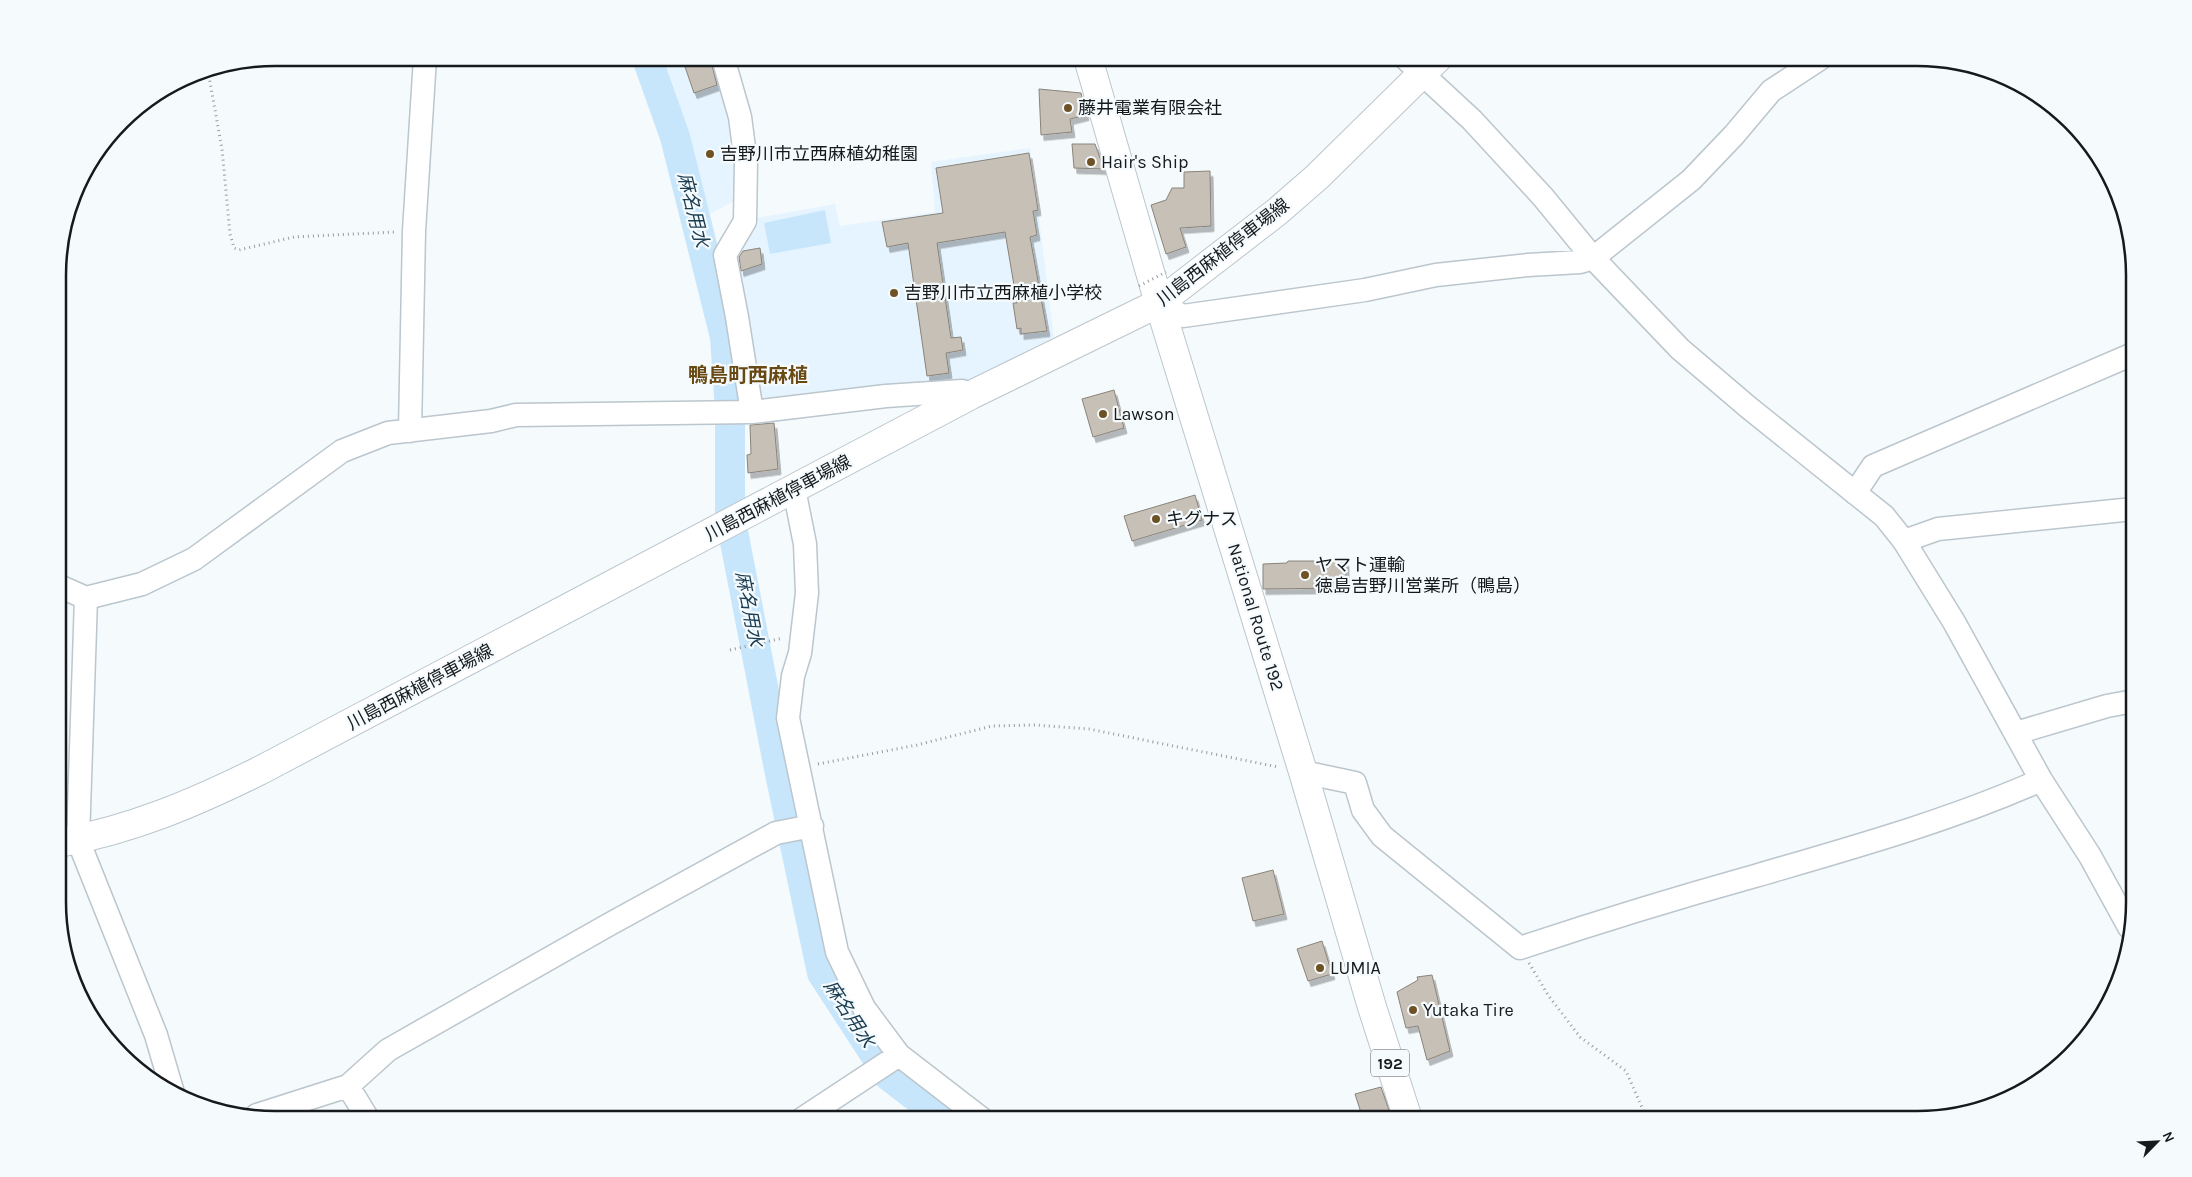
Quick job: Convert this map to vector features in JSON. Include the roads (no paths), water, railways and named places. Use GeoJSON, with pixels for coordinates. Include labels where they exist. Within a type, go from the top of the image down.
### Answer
{"type":"FeatureCollection","features":[{"type":"Feature","properties":{"kind":"main road","name":"National Route 192"},"geometry":{"type":"LineString","coordinates":[[1090,66],[1149,295],[1303,772],[1362,976],[1405,1111]]}},
{"type":"Feature","properties":{"kind":"main road","name":"川島西麻植停車場線"},"geometry":{"type":"LineString","coordinates":[[68,841],[160,816],[259,772],[971,395],[1149,295],[1278,211],[1318,177],[1419,66]]}},
{"type":"Feature","properties":{"kind":"street"},"geometry":{"type":"LineString","coordinates":[[410,431],[414,232],[424,66]]}},
{"type":"Feature","properties":{"kind":"street"},"geometry":{"type":"LineString","coordinates":[[725,66],[740,118],[746,163],[745,221],[724,255],[737,316],[749,412]]}},
{"type":"Feature","properties":{"kind":"street"},"geometry":{"type":"LineString","coordinates":[[1425,66],[1543,197],[1593,258],[1680,349],[1884,516],[1904,541],[1954,622],[2041,780],[2090,856],[2125,919]]}},
{"type":"Feature","properties":{"kind":"street"},"geometry":{"type":"LineString","coordinates":[[1149,295],[1183,316],[1365,290],[1436,275],[1528,265],[1580,262],[1593,258],[1690,180],[1734,135],[1771,90],[1808,66]]}},
{"type":"Feature","properties":{"kind":"street"},"geometry":{"type":"LineString","coordinates":[[1855,493],[1873,466],[2126,357]]}},
{"type":"Feature","properties":{"kind":"street"},"geometry":{"type":"LineString","coordinates":[[66,589],[86,598],[142,584],[194,559],[342,451],[388,433],[491,421],[516,415],[749,412],[886,396],[962,391],[971,395]]}},
{"type":"Feature","properties":{"kind":"street"},"geometry":{"type":"LineString","coordinates":[[794,489],[805,544],[807,593],[800,653],[793,676],[788,718],[837,952],[864,1008],[899,1055],[972,1111]]}},
{"type":"Feature","properties":{"kind":"street"},"geometry":{"type":"LineString","coordinates":[[1904,541],[1938,529],[2126,510]]}},
{"type":"Feature","properties":{"kind":"street"},"geometry":{"type":"LineString","coordinates":[[86,598],[68,841],[156,1035],[170,1082]]}},
{"type":"Feature","properties":{"kind":"street"},"geometry":{"type":"LineString","coordinates":[[2016,733],[2107,706],[2126,702]]}},
{"type":"Feature","properties":{"kind":"street"},"geometry":{"type":"LineString","coordinates":[[1303,772],[1355,783],[1363,810],[1382,836],[1520,948],[1627,912],[1895,835],[2006,795],[2041,780]]}},
{"type":"Feature","properties":{"kind":"street"},"geometry":{"type":"LineString","coordinates":[[273,1111],[348,1086],[388,1050],[610,924],[776,833],[812,826]]}},
{"type":"Feature","properties":{"kind":"street"},"geometry":{"type":"LineString","coordinates":[[815,1111],[899,1055]]}},
{"type":"Feature","properties":{"kind":"street"},"geometry":{"type":"LineString","coordinates":[[348,1086],[363,1111]]}},
{"type":"Feature","properties":{"kind":"water"},"geometry":{"type":"Polygon","coordinates":[[[825,210],[831,243],[770,254],[764,223],[825,210]]]}},
{"type":"Feature","properties":{"kind":"waterway","name":"麻名用水"},"geometry":{"type":"LineString","coordinates":[[650,66],[675,137],[725,337],[730,412],[730,516],[780,774],[822,973],[889,1076],[935,1111]]}},
{"type":"Feature","properties":{"kind":"place","name":"藤井電業有限会社"},"geometry":{"type":"Point","coordinates":[1068,108]}},
{"type":"Feature","properties":{"kind":"place","name":"吉野川市立西麻植幼稚園"},"geometry":{"type":"Point","coordinates":[710,154]}},
{"type":"Feature","properties":{"kind":"place","name":"Hair's Ship"},"geometry":{"type":"Point","coordinates":[1091,162]}},
{"type":"Feature","properties":{"kind":"place","name":"吉野川市立西麻植小学校"},"geometry":{"type":"Point","coordinates":[894,293]}},
{"type":"Feature","properties":{"kind":"place","name":"Lawson"},"geometry":{"type":"Point","coordinates":[1103,414]}},
{"type":"Feature","properties":{"kind":"place","name":"キグナス"},"geometry":{"type":"Point","coordinates":[1156,519]}},
{"type":"Feature","properties":{"kind":"place","name":"ヤマト運輸 徳島吉野川営業所（鴨島）"},"geometry":{"type":"Point","coordinates":[1305,575]}},
{"type":"Feature","properties":{"kind":"place","name":"LUMIA"},"geometry":{"type":"Point","coordinates":[1320,968]}},
{"type":"Feature","properties":{"kind":"place","name":"Yutaka Tire"},"geometry":{"type":"Point","coordinates":[1413,1010]}},
{"type":"Feature","properties":{"kind":"district","name":"鴨島町西麻植"},"geometry":{"type":"Point","coordinates":[748,375]}}]}
